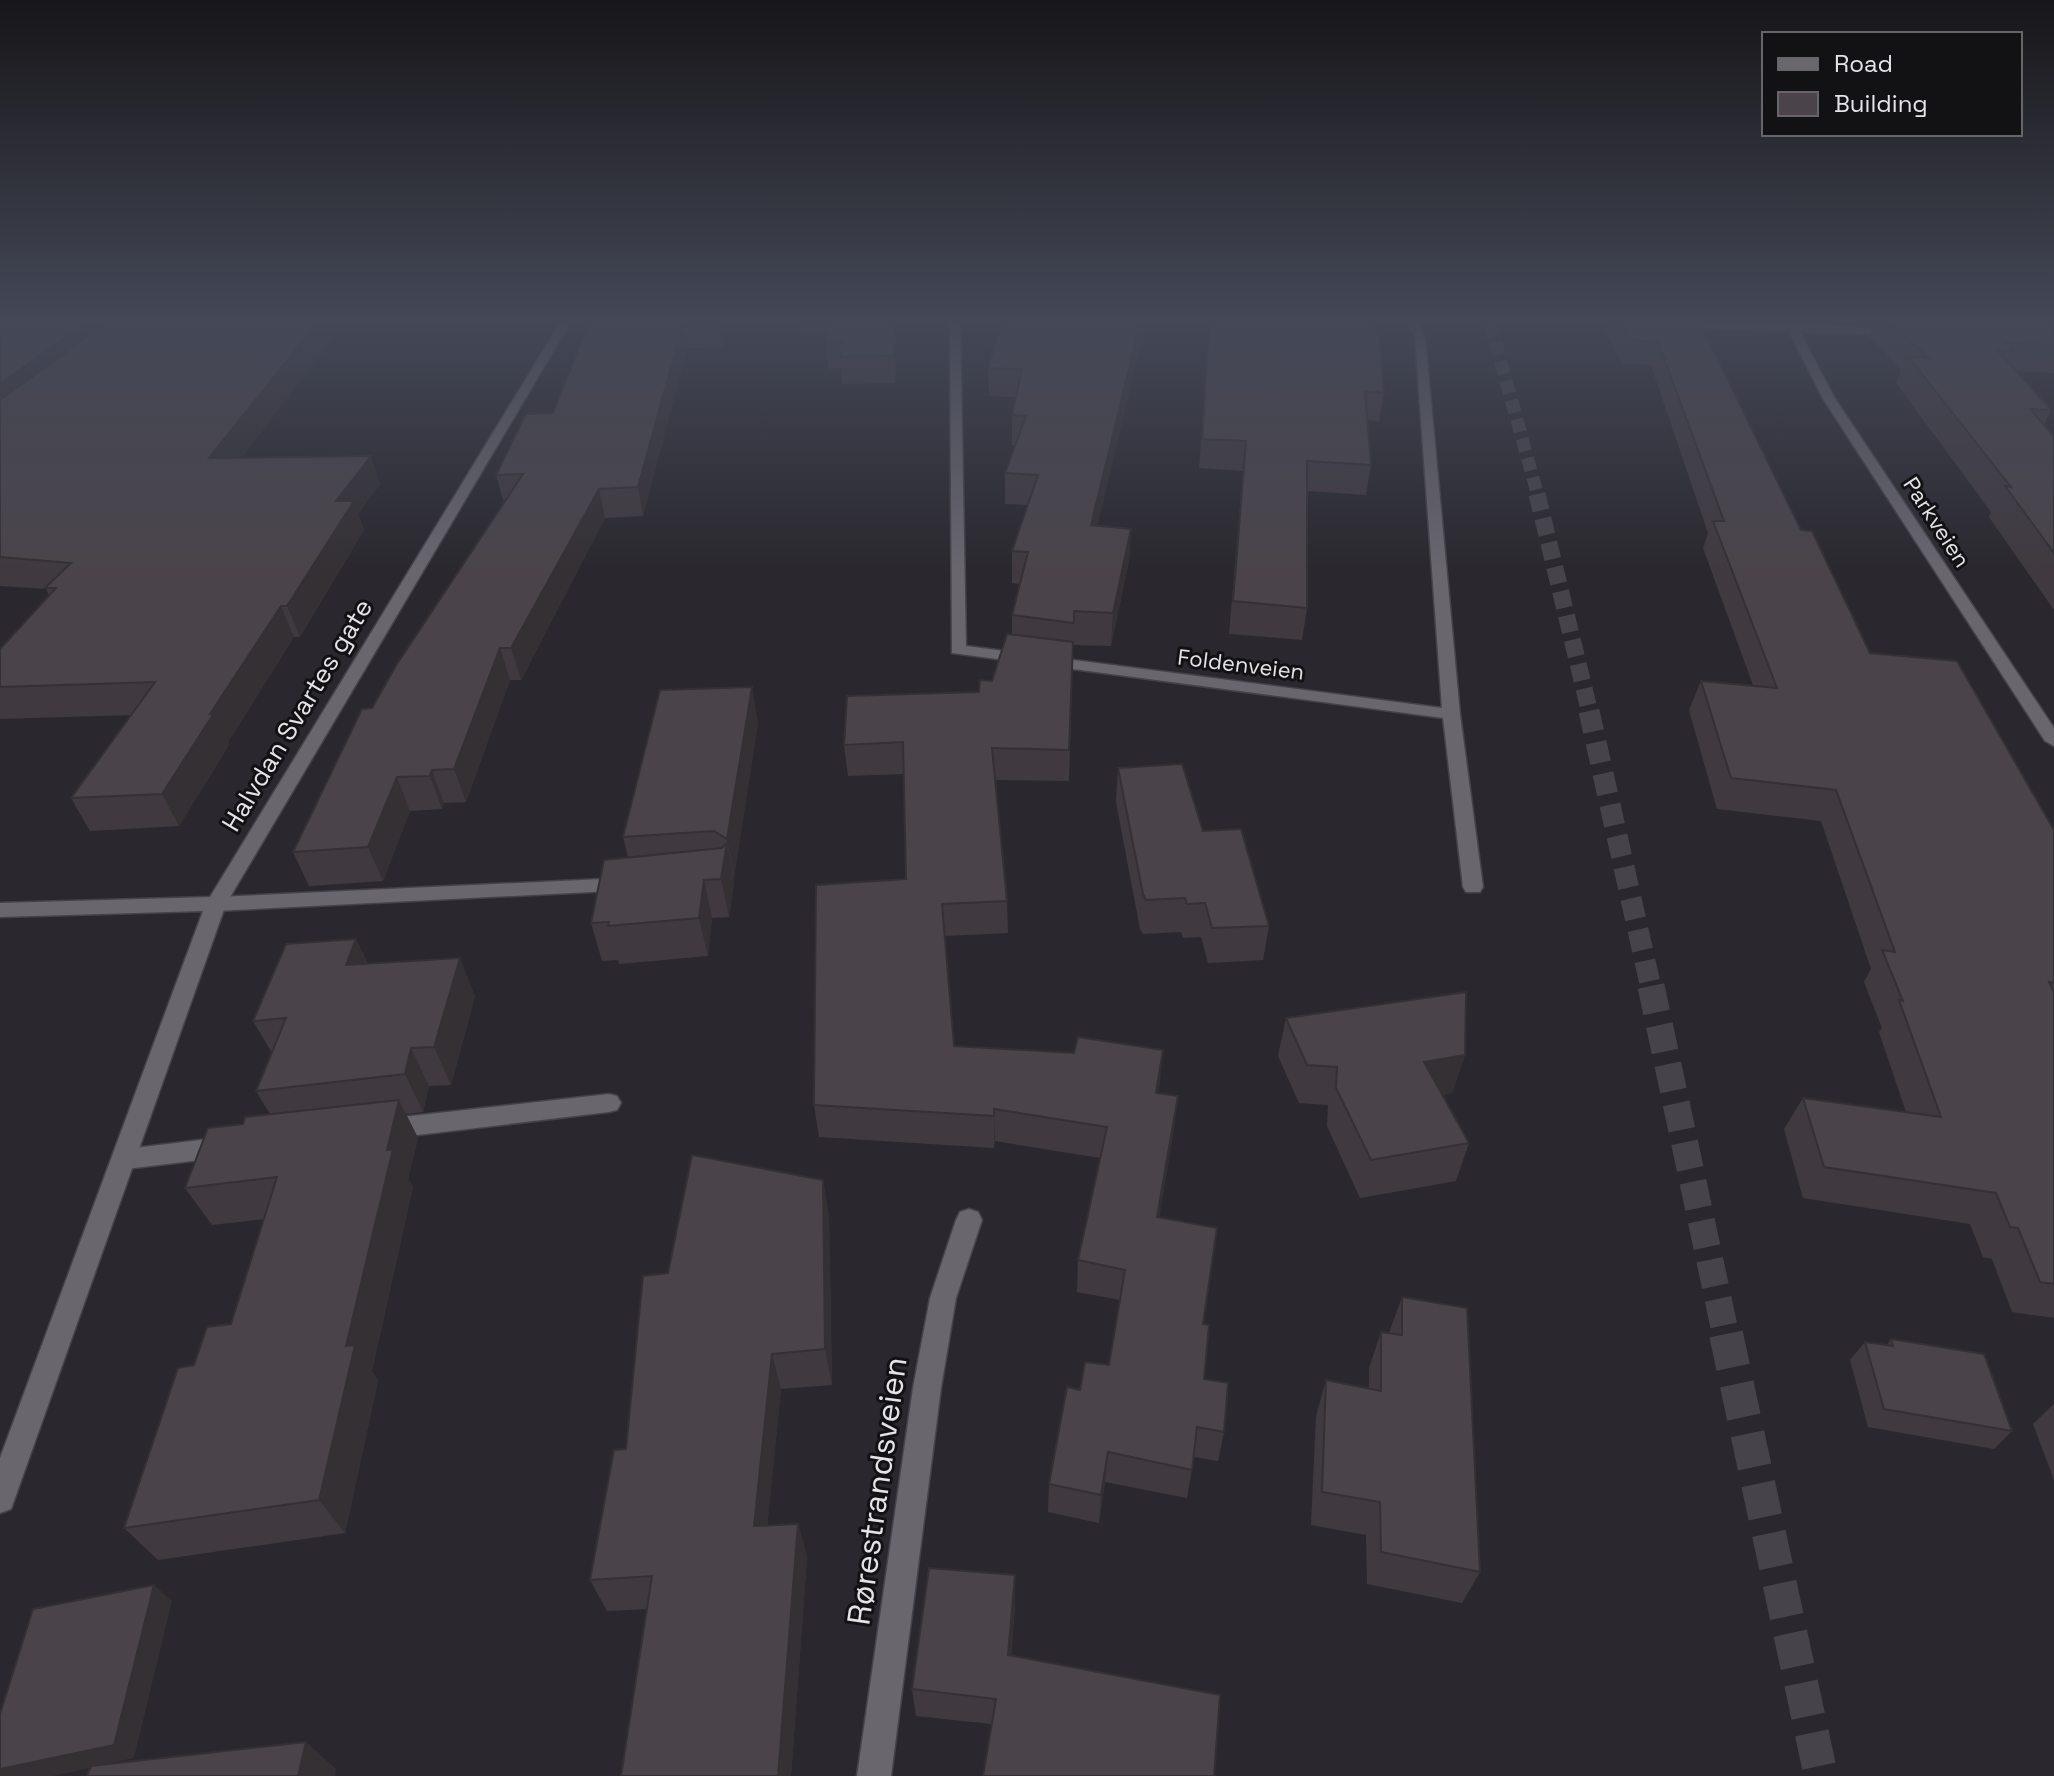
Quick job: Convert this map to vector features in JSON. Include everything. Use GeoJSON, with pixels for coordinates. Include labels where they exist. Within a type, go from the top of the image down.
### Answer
{"type":"FeatureCollection","features":[{"type":"Feature","properties":{"kind":"street","name":"Halvdan Svartes gate"},"geometry":{"type":"LineString","coordinates":[[0,1498],[126,1159],[216,904],[515,406]]}},
{"type":"Feature","properties":{"kind":"street","name":"Foldenveien"},"geometry":{"type":"LineString","coordinates":[[956,406],[958,650],[1451,714]]}},
{"type":"Feature","properties":{"kind":"street"},"geometry":{"type":"LineString","coordinates":[[1426,406],[1451,714],[1473,887]]}},
{"type":"Feature","properties":{"kind":"street","name":"Parkveien"},"geometry":{"type":"LineString","coordinates":[[1834,406],[2054,741]]}},
{"type":"Feature","properties":{"kind":"street"},"geometry":{"type":"LineString","coordinates":[[0,910],[370,899],[647,884]]}},
{"type":"Feature","properties":{"kind":"street"},"geometry":{"type":"LineString","coordinates":[[360,1132],[609,1103]]}},
{"type":"Feature","properties":{"kind":"street"},"geometry":{"type":"LineString","coordinates":[[126,1159],[251,1145]]}},
{"type":"Feature","properties":{"kind":"street","name":"Rørestrandsveien"},"geometry":{"type":"LineString","coordinates":[[874,1776],[927,1388],[943,1298],[969,1220]]}},
{"type":"Feature","properties":{"kind":"building"},"geometry":{"type":"Polygon","coordinates":[[[0,406],[251,406],[209,458],[371,456],[336,501],[354,501],[287,606],[281,606],[210,714],[214,713],[162,794],[71,798],[155,682],[0,687],[0,649],[56,588],[45,588],[71,563],[0,557],[0,406]]]}},
{"type":"Feature","properties":{"kind":"building"},"geometry":{"type":"Polygon","coordinates":[[[556,406],[660,406],[638,487],[599,489],[511,648],[500,648],[454,769],[432,770],[430,776],[397,777],[368,847],[293,852],[362,709],[372,708],[397,664],[523,474],[496,475],[526,414],[553,413],[556,406]]]}},
{"type":"Feature","properties":{"kind":"building"},"geometry":{"type":"Polygon","coordinates":[[[1014,406],[1120,406],[1091,525],[1131,529],[1113,613],[1074,611],[1074,623],[1012,615],[1028,552],[1012,551],[1038,475],[1005,473],[1026,416],[1012,415],[1014,406]]]}},
{"type":"Feature","properties":{"kind":"building"},"geometry":{"type":"Polygon","coordinates":[[[1204,406],[1366,406],[1371,465],[1307,461],[1307,608],[1233,601],[1246,441],[1202,439],[1204,406]]]}},
{"type":"Feature","properties":{"kind":"building"},"geometry":{"type":"Polygon","coordinates":[[[1682,406],[1740,406],[1801,530],[1812,531],[1870,653],[1957,661],[2054,830],[2054,983],[2049,982],[2054,992],[2054,1284],[2040,1282],[2018,1228],[2010,1227],[1996,1193],[1824,1167],[1803,1098],[1941,1117],[1899,1000],[1903,1001],[1882,950],[1895,952],[1836,790],[1731,778],[1701,681],[1777,688],[1713,521],[1724,521],[1682,406]]]}},
{"type":"Feature","properties":{"kind":"building"},"geometry":{"type":"Polygon","coordinates":[[[1947,406],[2047,406],[2051,410],[2030,409],[2054,436],[2054,553],[2005,486],[2011,487],[1947,406]]]}},
{"type":"Feature","properties":{"kind":"building"},"geometry":{"type":"Polygon","coordinates":[[[1007,634],[1073,642],[1069,750],[992,748],[1007,901],[942,904],[954,1046],[1074,1053],[1078,1037],[1163,1050],[1156,1093],[1178,1096],[1157,1217],[1217,1228],[1203,1324],[1209,1325],[1204,1379],[1228,1383],[1224,1432],[1197,1427],[1192,1470],[1108,1452],[1101,1495],[1049,1484],[1067,1387],[1080,1390],[1085,1362],[1109,1365],[1125,1270],[1078,1260],[1107,1127],[994,1109],[994,1116],[814,1105],[816,885],[906,879],[903,742],[844,745],[847,696],[979,692],[980,680],[992,681],[1007,634]]]}},
{"type":"Feature","properties":{"kind":"building"},"geometry":{"type":"Polygon","coordinates":[[[752,687],[727,839],[714,831],[623,837],[660,690],[752,687]]]}},
{"type":"Feature","properties":{"kind":"building"},"geometry":{"type":"Polygon","coordinates":[[[1182,764],[1203,831],[1241,829],[1269,926],[1212,928],[1205,903],[1187,904],[1185,898],[1146,900],[1118,768],[1182,764]]]}},
{"type":"Feature","properties":{"kind":"building"},"geometry":{"type":"Polygon","coordinates":[[[727,843],[721,879],[704,880],[699,918],[608,926],[609,922],[591,923],[604,860],[722,848],[727,843]]]}},
{"type":"Feature","properties":{"kind":"building"},"geometry":{"type":"Polygon","coordinates":[[[356,939],[346,965],[460,958],[434,1047],[411,1048],[405,1074],[256,1091],[286,1018],[253,1021],[286,944],[356,939]]]}},
{"type":"Feature","properties":{"kind":"building"},"geometry":{"type":"Polygon","coordinates":[[[1466,992],[1465,1055],[1424,1062],[1469,1143],[1371,1160],[1336,1088],[1337,1067],[1307,1065],[1286,1018],[1466,992]]]}},
{"type":"Feature","properties":{"kind":"building"},"geometry":{"type":"Polygon","coordinates":[[[399,1100],[387,1150],[393,1149],[346,1346],[355,1345],[319,1500],[124,1528],[178,1368],[194,1365],[207,1327],[231,1324],[277,1177],[185,1188],[208,1128],[243,1124],[245,1117],[399,1100]]]}},
{"type":"Feature","properties":{"kind":"building"},"geometry":{"type":"Polygon","coordinates":[[[692,1155],[823,1180],[825,1349],[772,1354],[754,1526],[798,1524],[778,1776],[621,1776],[652,1576],[590,1580],[614,1450],[626,1449],[643,1276],[668,1273],[692,1155]]]}},
{"type":"Feature","properties":{"kind":"building"},"geometry":{"type":"Polygon","coordinates":[[[1402,1297],[1467,1308],[1480,1572],[1381,1552],[1380,1502],[1322,1492],[1326,1380],[1381,1391],[1381,1332],[1402,1335],[1402,1297]]]}},
{"type":"Feature","properties":{"kind":"building"},"geometry":{"type":"Polygon","coordinates":[[[1891,1339],[1984,1354],[2012,1431],[1884,1409],[1865,1342],[1893,1346],[1891,1339]]]}},
{"type":"Feature","properties":{"kind":"building"},"geometry":{"type":"Polygon","coordinates":[[[929,1568],[1015,1575],[1008,1655],[1220,1695],[1214,1776],[983,1776],[996,1699],[912,1689],[929,1568]]]}},
{"type":"Feature","properties":{"kind":"building"},"geometry":{"type":"Polygon","coordinates":[[[154,1585],[114,1745],[0,1769],[0,1714],[33,1609],[154,1585]]]}},
{"type":"Feature","properties":{"kind":"building"},"geometry":{"type":"Polygon","coordinates":[[[306,1742],[298,1776],[87,1776],[91,1766],[306,1742]]]}},
{"type":"Feature","properties":{"kind":"tunnel"},"geometry":{"type":"LineString","coordinates":[[1513,406],[1538,496]]}},
{"type":"Feature","properties":{"kind":"tunnel"},"geometry":{"type":"LineString","coordinates":[[1537,494],[1590,713]]}},
{"type":"Feature","properties":{"kind":"tunnel"},"geometry":{"type":"LineString","coordinates":[[1589,711],[1651,988]]}},
{"type":"Feature","properties":{"kind":"tunnel"},"geometry":{"type":"LineString","coordinates":[[1651,986],[1726,1336]]}},
{"type":"Feature","properties":{"kind":"tunnel"},"geometry":{"type":"LineString","coordinates":[[1726,1334],[1821,1776]]}}]}
